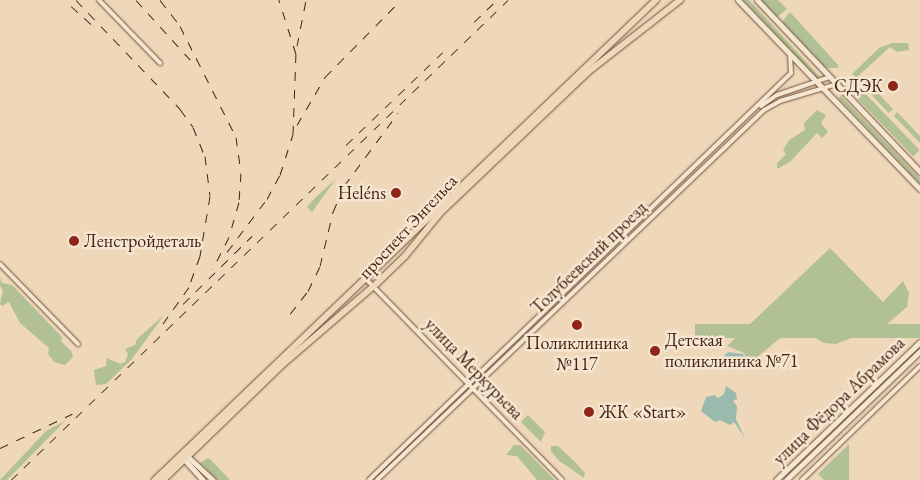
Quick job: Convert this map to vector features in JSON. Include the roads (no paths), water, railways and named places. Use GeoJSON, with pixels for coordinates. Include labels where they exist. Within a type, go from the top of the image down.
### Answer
{"type":"FeatureCollection","features":[{"type":"Feature","properties":{"kind":"main road","name":"проспект Энгельса"},"geometry":{"type":"LineString","coordinates":[[163,480],[366,278],[656,0]]}},
{"type":"Feature","properties":{"kind":"main road","name":"проспект Энгельса"},"geometry":{"type":"LineString","coordinates":[[155,480],[185,456],[282,365],[374,286],[405,256],[441,212],[588,72],[680,0]]}},
{"type":"Feature","properties":{"kind":"street"},"geometry":{"type":"LineString","coordinates":[[98,0],[160,64]]}},
{"type":"Feature","properties":{"kind":"street"},"geometry":{"type":"LineString","coordinates":[[738,0],[920,189]]}},
{"type":"Feature","properties":{"kind":"street"},"geometry":{"type":"LineString","coordinates":[[757,0],[920,172]]}},
{"type":"Feature","properties":{"kind":"street","name":"Толубеевский проезд"},"geometry":{"type":"LineString","coordinates":[[377,480],[791,73],[789,53]]}},
{"type":"Feature","properties":{"kind":"street","name":"Толубеевский проезд"},"geometry":{"type":"LineString","coordinates":[[755,110],[777,95],[818,83],[830,77]]}},
{"type":"Feature","properties":{"kind":"street","name":"Толубеевский проезд"},"geometry":{"type":"LineString","coordinates":[[369,480],[764,110],[780,101],[837,84]]}},
{"type":"Feature","properties":{"kind":"street"},"geometry":{"type":"LineString","coordinates":[[0,264],[78,344]]}},
{"type":"Feature","properties":{"kind":"street","name":"улица Меркурьева"},"geometry":{"type":"LineString","coordinates":[[366,278],[562,480]]}},
{"type":"Feature","properties":{"kind":"street","name":"улица Фёдора Абрамова"},"geometry":{"type":"LineString","coordinates":[[776,480],[920,342]]}},
{"type":"Feature","properties":{"kind":"street","name":"улица Фёдора Абрамова"},"geometry":{"type":"LineString","coordinates":[[786,480],[920,351]]}},
{"type":"Feature","properties":{"kind":"street"},"geometry":{"type":"LineString","coordinates":[[802,480],[920,366]]}},
{"type":"Feature","properties":{"kind":"street"},"geometry":{"type":"LineString","coordinates":[[185,456],[203,480]]}},
{"type":"Feature","properties":{"kind":"street"},"geometry":{"type":"LineString","coordinates":[[185,456],[213,480]]}},
{"type":"Feature","properties":{"kind":"railway"},"geometry":{"type":"LineString","coordinates":[[76,0],[180,109],[193,127],[205,156],[210,196],[200,256],[189,287],[162,325]]}},
{"type":"Feature","properties":{"kind":"railway"},"geometry":{"type":"LineString","coordinates":[[136,0],[194,64]]}},
{"type":"Feature","properties":{"kind":"railway"},"geometry":{"type":"LineString","coordinates":[[160,0],[180,26],[236,137],[241,173],[239,202],[229,237],[213,269]]}},
{"type":"Feature","properties":{"kind":"railway"},"geometry":{"type":"LineString","coordinates":[[227,252],[267,199],[280,175],[293,134],[296,54],[279,0]]}},
{"type":"Feature","properties":{"kind":"railway"},"geometry":{"type":"LineString","coordinates":[[297,46],[306,0]]}},
{"type":"Feature","properties":{"kind":"railway"},"geometry":{"type":"LineString","coordinates":[[297,125],[325,77],[401,0]]}},
{"type":"Feature","properties":{"kind":"railway"},"geometry":{"type":"LineString","coordinates":[[474,22],[497,0]]}},
{"type":"Feature","properties":{"kind":"railway"},"geometry":{"type":"LineString","coordinates":[[11,480],[508,0]]}},
{"type":"Feature","properties":{"kind":"railway"},"geometry":{"type":"LineString","coordinates":[[71,6],[91,24]]}},
{"type":"Feature","properties":{"kind":"railway"},"geometry":{"type":"LineString","coordinates":[[346,145],[443,52]]}},
{"type":"Feature","properties":{"kind":"railway"},"geometry":{"type":"LineString","coordinates":[[290,314],[308,291],[320,266],[333,212],[344,186],[398,113]]}},
{"type":"Feature","properties":{"kind":"railway"},"geometry":{"type":"LineString","coordinates":[[183,304],[252,236]]}},
{"type":"Feature","properties":{"kind":"railway"},"geometry":{"type":"LineString","coordinates":[[0,448],[72,414]]}},
{"type":"Feature","properties":{"kind":"place","name":"СДЭК"},"geometry":{"type":"Point","coordinates":[893,86]}},
{"type":"Feature","properties":{"kind":"place","name":"Heléns"},"geometry":{"type":"Point","coordinates":[396,193]}},
{"type":"Feature","properties":{"kind":"place","name":"Ленстройдеталь"},"geometry":{"type":"Point","coordinates":[74,241]}},
{"type":"Feature","properties":{"kind":"place","name":"Поликлиника №117"},"geometry":{"type":"Point","coordinates":[577,325]}},
{"type":"Feature","properties":{"kind":"place","name":"Детская поликлиника №71"},"geometry":{"type":"Point","coordinates":[655,351]}},
{"type":"Feature","properties":{"kind":"place","name":"ЖК «Start»"},"geometry":{"type":"Point","coordinates":[589,412]}}]}
